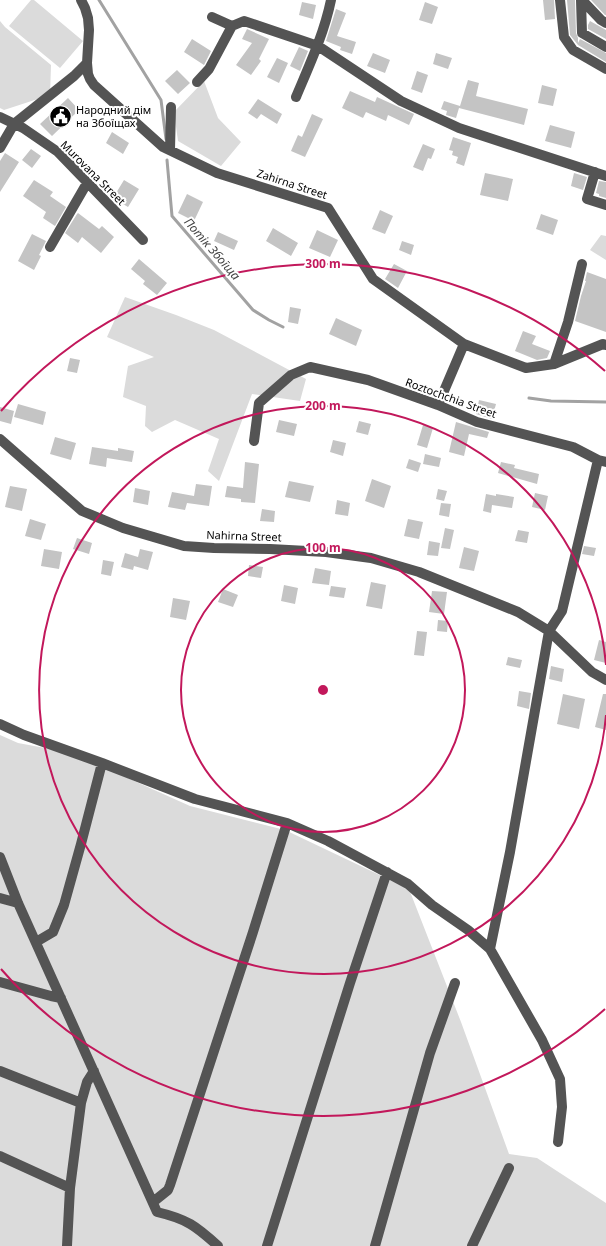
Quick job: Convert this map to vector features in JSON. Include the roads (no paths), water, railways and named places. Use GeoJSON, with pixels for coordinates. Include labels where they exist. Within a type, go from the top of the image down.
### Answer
{"type":"FeatureCollection","features":[{"type":"Feature","properties":{"kind":"street","name":"Zahirna Street"},"geometry":{"type":"LineString","coordinates":[[81,0],[85,8],[90,30],[87,63],[88,74],[94,85],[163,147],[217,173],[328,208],[373,279],[464,344],[526,368],[554,364],[603,344],[606,345]]}},
{"type":"Feature","properties":{"kind":"street"},"geometry":{"type":"LineString","coordinates":[[296,97],[318,46],[331,0]]}},
{"type":"Feature","properties":{"kind":"street"},"geometry":{"type":"LineString","coordinates":[[560,0],[564,38],[572,50],[606,69]]}},
{"type":"Feature","properties":{"kind":"street"},"geometry":{"type":"LineString","coordinates":[[581,0],[600,20],[606,24]]}},
{"type":"Feature","properties":{"kind":"street"},"geometry":{"type":"LineString","coordinates":[[581,0],[582,33],[606,47]]}},
{"type":"Feature","properties":{"kind":"street"},"geometry":{"type":"LineString","coordinates":[[212,17],[232,26]]}},
{"type":"Feature","properties":{"kind":"street"},"geometry":{"type":"LineString","coordinates":[[197,82],[209,70],[232,26],[244,21],[318,46],[401,101],[453,125],[606,176]]}},
{"type":"Feature","properties":{"kind":"street"},"geometry":{"type":"LineString","coordinates":[[0,148],[14,124],[74,76],[87,63]]}},
{"type":"Feature","properties":{"kind":"street"},"geometry":{"type":"LineString","coordinates":[[170,150],[171,107]]}},
{"type":"Feature","properties":{"kind":"street","name":"Murovana Street"},"geometry":{"type":"LineString","coordinates":[[0,117],[23,128],[58,152],[142,240]]}},
{"type":"Feature","properties":{"kind":"street"},"geometry":{"type":"LineString","coordinates":[[594,172],[587,199],[606,205]]}},
{"type":"Feature","properties":{"kind":"street"},"geometry":{"type":"LineString","coordinates":[[50,247],[87,182]]}},
{"type":"Feature","properties":{"kind":"street"},"geometry":{"type":"LineString","coordinates":[[554,364],[568,322],[582,264]]}},
{"type":"Feature","properties":{"kind":"street"},"geometry":{"type":"LineString","coordinates":[[438,405],[464,344]]}},
{"type":"Feature","properties":{"kind":"street","name":"Roztochchia Street"},"geometry":{"type":"LineString","coordinates":[[254,441],[259,403],[291,375],[310,367],[368,380],[438,405],[477,422],[573,447],[602,461]]}},
{"type":"Feature","properties":{"kind":"street","name":"Nahirna Street"},"geometry":{"type":"LineString","coordinates":[[0,439],[82,511],[123,528],[184,546],[326,552],[371,558],[419,572],[518,612],[549,631],[592,672],[606,680]]}},
{"type":"Feature","properties":{"kind":"street"},"geometry":{"type":"LineString","coordinates":[[490,949],[510,852],[549,631],[562,610],[602,461]]}},
{"type":"Feature","properties":{"kind":"street"},"geometry":{"type":"LineString","coordinates":[[0,724],[24,735],[195,799],[287,823],[328,841],[408,884],[432,905],[468,930],[490,949],[542,1040],[560,1079],[562,1107],[558,1142]]}},
{"type":"Feature","properties":{"kind":"street"},"geometry":{"type":"LineString","coordinates":[[36,942],[53,932],[64,905],[102,763]]}},
{"type":"Feature","properties":{"kind":"street"},"geometry":{"type":"LineString","coordinates":[[153,1202],[168,1190],[170,1185],[287,823]]}},
{"type":"Feature","properties":{"kind":"street"},"geometry":{"type":"LineString","coordinates":[[0,857],[18,903],[157,1212],[183,1219],[199,1228],[218,1246]]}},
{"type":"Feature","properties":{"kind":"street"},"geometry":{"type":"LineString","coordinates":[[267,1246],[387,872]]}},
{"type":"Feature","properties":{"kind":"street"},"geometry":{"type":"LineString","coordinates":[[0,898],[18,903]]}},
{"type":"Feature","properties":{"kind":"street"},"geometry":{"type":"LineString","coordinates":[[0,982],[61,998]]}},
{"type":"Feature","properties":{"kind":"street"},"geometry":{"type":"LineString","coordinates":[[376,1246],[430,1053],[455,983]]}},
{"type":"Feature","properties":{"kind":"street"},"geometry":{"type":"LineString","coordinates":[[0,1071],[81,1103]]}},
{"type":"Feature","properties":{"kind":"street"},"geometry":{"type":"LineString","coordinates":[[67,1246],[70,1188],[81,1103],[87,1082],[94,1071]]}},
{"type":"Feature","properties":{"kind":"street"},"geometry":{"type":"LineString","coordinates":[[0,1156],[70,1188]]}},
{"type":"Feature","properties":{"kind":"street"},"geometry":{"type":"LineString","coordinates":[[472,1246],[509,1168]]}},
{"type":"Feature","properties":{"kind":"waterway","name":"Потік Збоїща"},"geometry":{"type":"LineString","coordinates":[[99,0],[161,100],[166,139]]}},
{"type":"Feature","properties":{"kind":"waterway","name":"Потік Збоїща"},"geometry":{"type":"LineString","coordinates":[[167,160],[172,216],[253,310],[283,327]]}},
{"type":"Feature","properties":{"kind":"waterway","name":"Потік Збоїща"},"geometry":{"type":"LineString","coordinates":[[529,398],[551,401],[606,402]]}},
{"type":"Feature","properties":{"kind":"place","name":"Народний дім на Збоїщах"},"geometry":{"type":"Point","coordinates":[61,116]}}]}
